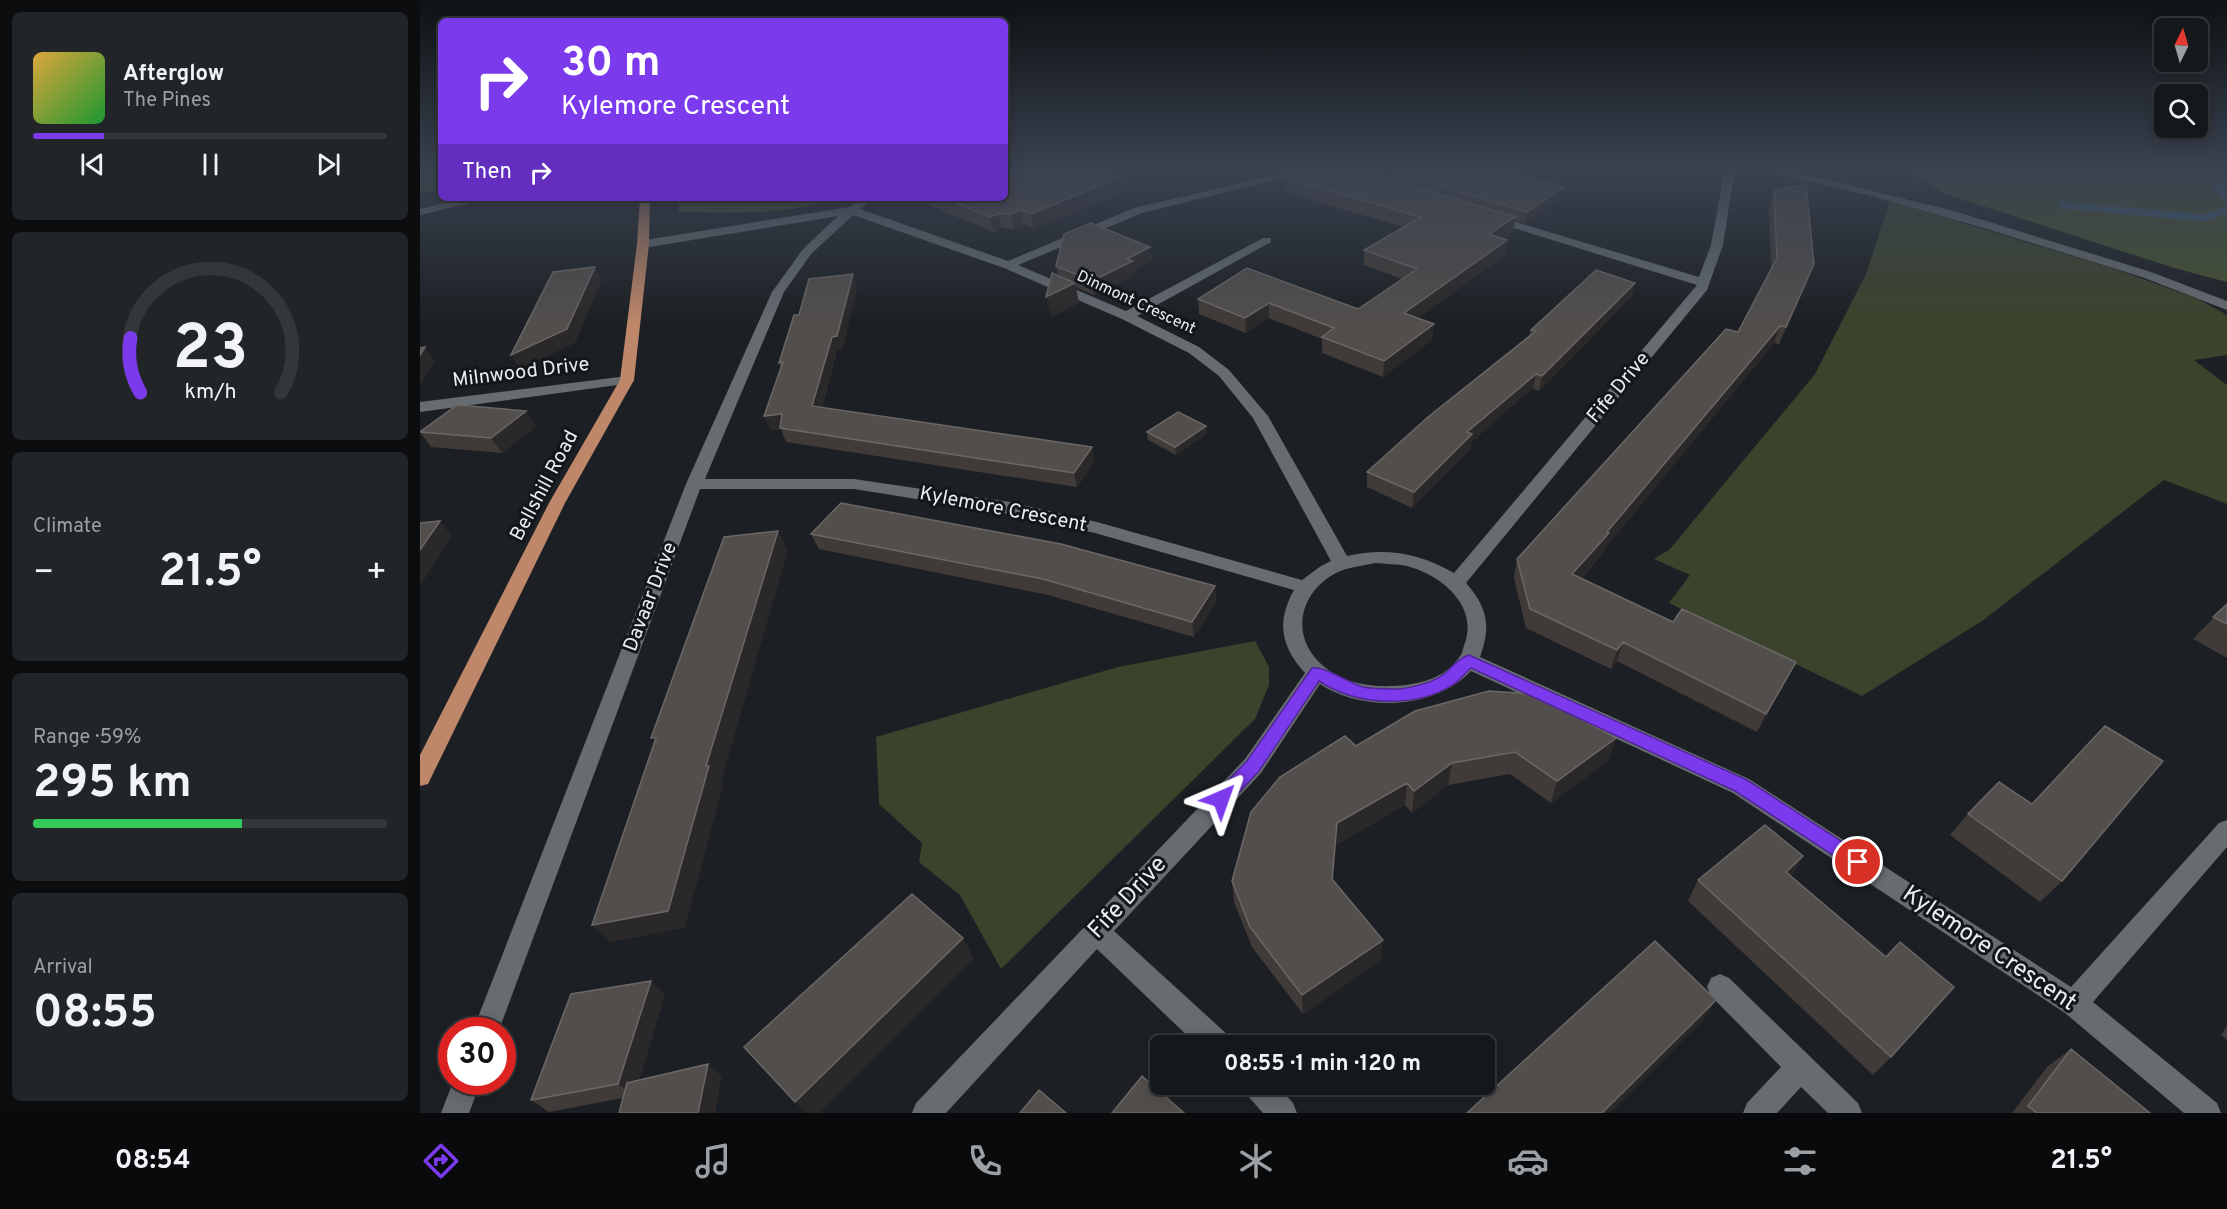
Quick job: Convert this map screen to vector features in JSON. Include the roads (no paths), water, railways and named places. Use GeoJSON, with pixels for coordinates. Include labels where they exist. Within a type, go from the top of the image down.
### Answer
{"type":"FeatureCollection","features":[{"type":"Feature","properties":{"kind":"main road","name":"Bellshill Road"},"geometry":{"type":"LineString","coordinates":[[420,777],[557,503],[627,380],[644,220]]}},
{"type":"Feature","properties":{"kind":"street"},"geometry":{"type":"LineString","coordinates":[[643,244],[790,220]]}},
{"type":"Feature","properties":{"kind":"street","name":"Davaar Drive"},"geometry":{"type":"LineString","coordinates":[[491,1017],[694,484],[778,292],[794,265],[841,220]]}},
{"type":"Feature","properties":{"kind":"street","name":"Dinmont Crescent"},"geometry":{"type":"LineString","coordinates":[[879,220],[1008,265],[1127,316],[1194,350],[1224,373],[1260,416],[1342,564]]}},
{"type":"Feature","properties":{"kind":"street"},"geometry":{"type":"LineString","coordinates":[[1008,265],[1115,220]]}},
{"type":"Feature","properties":{"kind":"street"},"geometry":{"type":"LineString","coordinates":[[1498,220],[1704,283]]}},
{"type":"Feature","properties":{"kind":"street","name":"Fife Drive"},"geometry":{"type":"LineString","coordinates":[[1456,583],[1701,290],[1717,245],[1721,220]]}},
{"type":"Feature","properties":{"kind":"street"},"geometry":{"type":"LineString","coordinates":[[1974,220],[2189,288],[2227,306]]}},
{"type":"Feature","properties":{"kind":"street"},"geometry":{"type":"LineString","coordinates":[[1127,316],[1267,240]]}},
{"type":"Feature","properties":{"kind":"street","name":"Milnwood Drive"},"geometry":{"type":"LineString","coordinates":[[420,407],[627,380]]}},
{"type":"Feature","properties":{"kind":"street","name":"Kylemore Crescent"},"geometry":{"type":"LineString","coordinates":[[694,484],[854,484],[1010,508],[1097,528],[1305,587]]}},
{"type":"Feature","properties":{"kind":"street"},"geometry":{"type":"LineString","coordinates":[[1375,557],[1406,560],[1434,569],[1456,583],[1472,604],[1479,627],[1469,660],[1448,680],[1418,692],[1398,695],[1363,693],[1331,681],[1317,672],[1306,662],[1292,639],[1291,615],[1305,587],[1326,571],[1342,564],[1375,557]]}},
{"type":"Feature","properties":{"kind":"street","name":"Kylemore Crescent"},"geometry":{"type":"LineString","coordinates":[[1469,660],[1741,786],[2073,1004],[2207,1113]]}},
{"type":"Feature","properties":{"kind":"street","name":"Fife Drive"},"geometry":{"type":"LineString","coordinates":[[926,1113],[1253,766],[1317,672]]}},
{"type":"Feature","properties":{"kind":"street"},"geometry":{"type":"LineString","coordinates":[[2073,1004],[2227,830]]}},
{"type":"Feature","properties":{"kind":"street"},"geometry":{"type":"LineString","coordinates":[[1097,932],[1207,1035]]}},
{"type":"Feature","properties":{"kind":"street"},"geometry":{"type":"LineString","coordinates":[[1720,987],[1848,1113]]}},
{"type":"Feature","properties":{"kind":"street"},"geometry":{"type":"LineString","coordinates":[[1757,1113],[1801,1067]]}},
{"type":"Feature","properties":{"kind":"street"},"geometry":{"type":"LineString","coordinates":[[455,1113],[462,1095]]}},
{"type":"Feature","properties":{"kind":"street"},"geometry":{"type":"LineString","coordinates":[[1266,1095],[1283,1113]]}}]}
